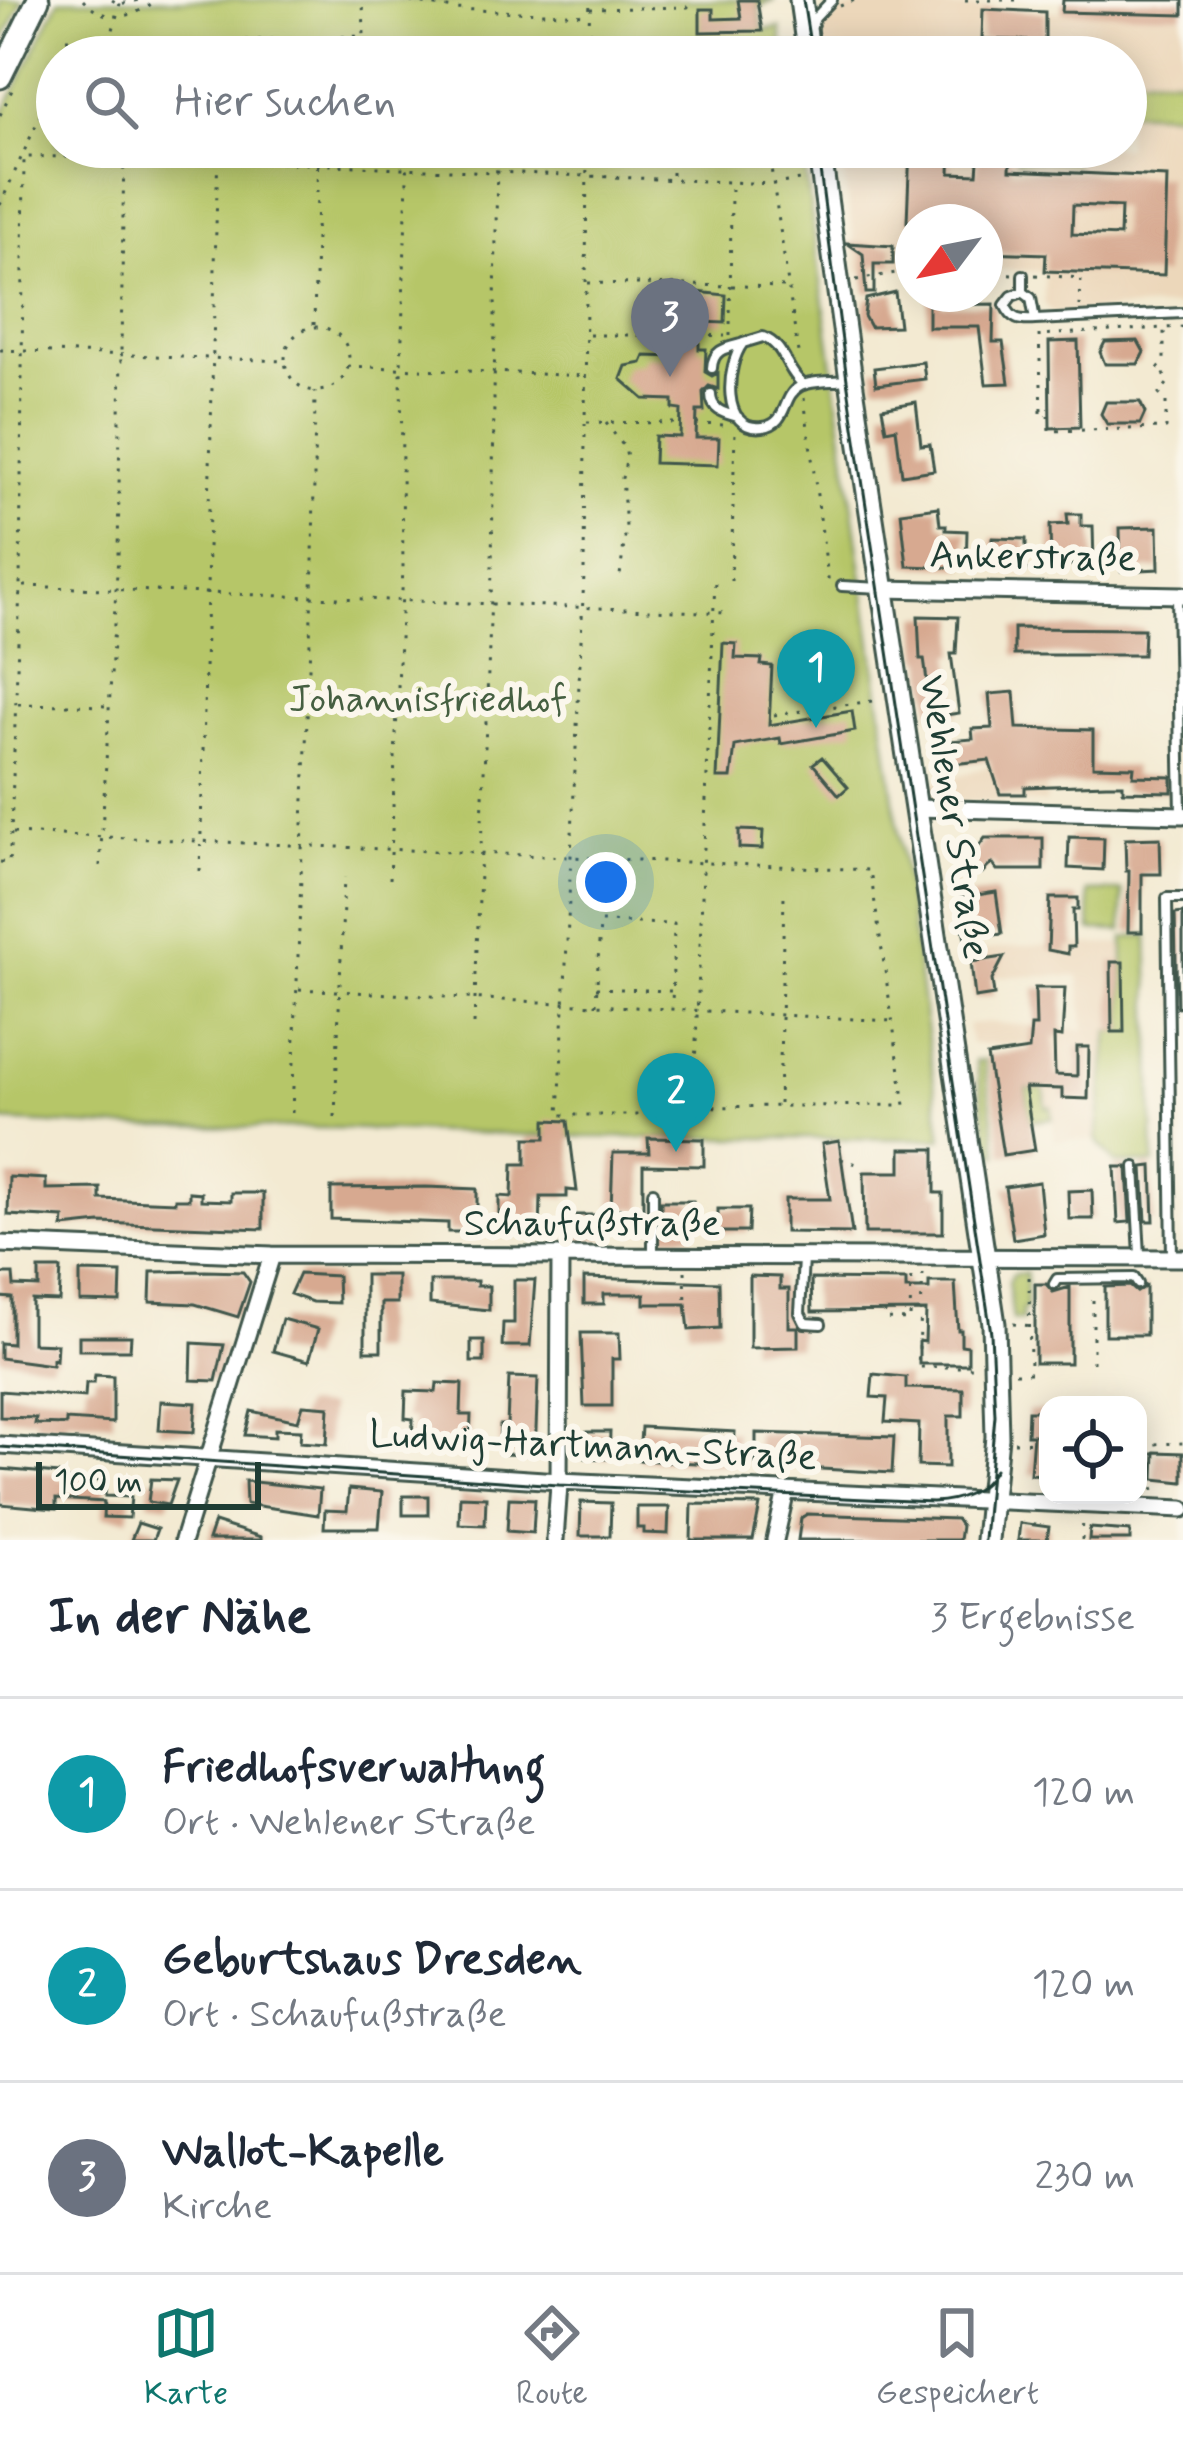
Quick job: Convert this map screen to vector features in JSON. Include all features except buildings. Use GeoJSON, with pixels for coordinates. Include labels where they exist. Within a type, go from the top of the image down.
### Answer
{"type":"FeatureCollection","features":[{"type":"Feature","properties":{"kind":"main road"},"geometry":{"type":"LineString","coordinates":[[0,77],[38,0]]}},
{"type":"Feature","properties":{"kind":"main road"},"geometry":{"type":"LineString","coordinates":[[801,0],[806,36]]}},
{"type":"Feature","properties":{"kind":"main road","name":"Wehlener Straße"},"geometry":{"type":"LineString","coordinates":[[822,168],[994,1324],[997,1441],[987,1540]]}},
{"type":"Feature","properties":{"kind":"street","name":"Ankerstraße"},"geometry":{"type":"LineString","coordinates":[[882,589],[1180,594]]}},
{"type":"Feature","properties":{"kind":"street"},"geometry":{"type":"LineString","coordinates":[[916,808],[1182,815]]}},
{"type":"Feature","properties":{"kind":"street","name":"Schaufußstraße"},"geometry":{"type":"LineString","coordinates":[[0,1244],[272,1255],[1178,1258]]}},
{"type":"Feature","properties":{"kind":"street"},"geometry":{"type":"LineString","coordinates":[[183,1540],[272,1255]]}},
{"type":"Feature","properties":{"kind":"street"},"geometry":{"type":"LineString","coordinates":[[555,1540],[560,1257]]}},
{"type":"Feature","properties":{"kind":"street","name":"Ludwig-Hartmann-Straße"},"geometry":{"type":"LineString","coordinates":[[0,1444],[559,1481],[1039,1502]]}},
{"type":"Feature","properties":{"kind":"street"},"geometry":{"type":"LineString","coordinates":[[775,1540],[786,1491]]}},
{"type":"Feature","properties":{"kind":"street","name":"Ludwig-Hartmann-Straße"},"geometry":{"type":"LineString","coordinates":[[1084,1504],[1183,1508]]}},
{"type":"Feature","properties":{"kind":"lane"},"geometry":{"type":"LineString","coordinates":[[811,36],[814,18],[832,0]]}},
{"type":"Feature","properties":{"kind":"lane"},"geometry":{"type":"LineString","coordinates":[[1023,275],[1023,292]]}},
{"type":"Feature","properties":{"kind":"lane"},"geometry":{"type":"LineString","coordinates":[[1023,292],[1031,298],[1035,320]]}},
{"type":"Feature","properties":{"kind":"lane"},"geometry":{"type":"LineString","coordinates":[[1023,292],[1005,305],[1019,321],[1183,313]]}},
{"type":"Feature","properties":{"kind":"lane"},"geometry":{"type":"LineString","coordinates":[[712,368],[712,358],[720,350],[763,337],[780,348],[790,374],[803,384]]}},
{"type":"Feature","properties":{"kind":"lane"},"geometry":{"type":"LineString","coordinates":[[740,418],[728,375],[742,344]]}},
{"type":"Feature","properties":{"kind":"lane"},"geometry":{"type":"LineString","coordinates":[[711,394],[718,411],[750,426],[772,424],[785,410],[792,392],[803,384],[850,380]]}},
{"type":"Feature","properties":{"kind":"lane"},"geometry":{"type":"LineString","coordinates":[[842,586],[882,589]]}},
{"type":"Feature","properties":{"kind":"lane"},"geometry":{"type":"LineString","coordinates":[[1180,594],[1182,815]]}},
{"type":"Feature","properties":{"kind":"lane"},"geometry":{"type":"LineString","coordinates":[[1178,1258],[1168,898],[1183,898]]}},
{"type":"Feature","properties":{"kind":"lane"},"geometry":{"type":"LineString","coordinates":[[1135,1167],[1140,1258]]}},
{"type":"Feature","properties":{"kind":"lane"},"geometry":{"type":"LineString","coordinates":[[653,1192],[653,1257]]}},
{"type":"Feature","properties":{"kind":"lane"},"geometry":{"type":"LineString","coordinates":[[802,1257],[800,1313],[805,1323],[821,1324]]}},
{"type":"Feature","properties":{"kind":"lane"},"geometry":{"type":"LineString","coordinates":[[1093,1258],[1093,1279]]}},
{"type":"Feature","properties":{"kind":"lane"},"geometry":{"type":"LineString","coordinates":[[1054,1284],[1057,1279],[1134,1278],[1138,1284]]}},
{"type":"Feature","properties":{"kind":"path"},"geometry":{"type":"LineString","coordinates":[[83,0],[92,10],[116,17],[140,14],[156,0]]}},
{"type":"Feature","properties":{"kind":"path"},"geometry":{"type":"LineString","coordinates":[[112,0],[141,0]]}},
{"type":"Feature","properties":{"kind":"path"},"geometry":{"type":"LineString","coordinates":[[363,0],[364,36]]}},
{"type":"Feature","properties":{"kind":"path"},"geometry":{"type":"LineString","coordinates":[[400,0],[454,9],[589,12],[688,7],[688,0]]}},
{"type":"Feature","properties":{"kind":"path"},"geometry":{"type":"LineString","coordinates":[[589,36],[590,0]]}},
{"type":"Feature","properties":{"kind":"path"},"geometry":{"type":"LineString","coordinates":[[965,0],[1016,0]]}},
{"type":"Feature","properties":{"kind":"path"},"geometry":{"type":"LineString","coordinates":[[111,36],[120,2]]}},
{"type":"Feature","properties":{"kind":"path"},"geometry":{"type":"LineString","coordinates":[[0,205],[36,128]]}},
{"type":"Feature","properties":{"kind":"path"},"geometry":{"type":"LineString","coordinates":[[24,157],[36,157]]}},
{"type":"Feature","properties":{"kind":"path"},"geometry":{"type":"LineString","coordinates":[[0,862],[9,863],[16,704],[24,157]]}},
{"type":"Feature","properties":{"kind":"path"},"geometry":{"type":"LineString","coordinates":[[100,866],[116,590],[124,168]]}},
{"type":"Feature","properties":{"kind":"path"},"geometry":{"type":"LineString","coordinates":[[200,871],[217,168]]}},
{"type":"Feature","properties":{"kind":"path"},"geometry":{"type":"LineString","coordinates":[[314,326],[317,168]]}},
{"type":"Feature","properties":{"kind":"path"},"geometry":{"type":"LineString","coordinates":[[390,879],[401,600],[400,368],[407,168],[774,184],[823,177]]}},
{"type":"Feature","properties":{"kind":"path"},"geometry":{"type":"LineString","coordinates":[[587,168],[582,608],[559,1115],[693,1115],[715,580]]}},
{"type":"Feature","properties":{"kind":"path"},"geometry":{"type":"LineString","coordinates":[[672,168],[672,177]]}},
{"type":"Feature","properties":{"kind":"path"},"geometry":{"type":"LineString","coordinates":[[772,168],[829,585]]}},
{"type":"Feature","properties":{"kind":"path"},"geometry":{"type":"LineString","coordinates":[[474,1024],[491,604],[497,170]]}},
{"type":"Feature","properties":{"kind":"path"},"geometry":{"type":"LineString","coordinates":[[730,182],[730,336]]}},
{"type":"Feature","properties":{"kind":"path"},"geometry":{"type":"LineString","coordinates":[[837,282],[895,273]]}},
{"type":"Feature","properties":{"kind":"path"},"geometry":{"type":"LineString","coordinates":[[1003,274],[1081,278],[1079,319]]}},
{"type":"Feature","properties":{"kind":"path"},"geometry":{"type":"LineString","coordinates":[[586,283],[788,287]]}},
{"type":"Feature","properties":{"kind":"path"},"geometry":{"type":"LineString","coordinates":[[314,326],[327,328],[344,341],[348,366],[331,388],[315,391],[296,383],[285,361],[292,338],[314,326]]}},
{"type":"Feature","properties":{"kind":"path"},"geometry":{"type":"LineString","coordinates":[[1164,328],[1164,361],[1157,370],[1167,377],[1159,394],[1166,400],[1166,428],[1049,431],[1048,415],[1041,415],[1039,335],[1121,331],[1164,328],[1183,327]]}},
{"type":"Feature","properties":{"kind":"path"},"geometry":{"type":"LineString","coordinates":[[1121,331],[1121,342]]}},
{"type":"Feature","properties":{"kind":"path"},"geometry":{"type":"LineString","coordinates":[[586,335],[684,334]]}},
{"type":"Feature","properties":{"kind":"path"},"geometry":{"type":"LineString","coordinates":[[0,350],[285,361]]}},
{"type":"Feature","properties":{"kind":"path"},"geometry":{"type":"LineString","coordinates":[[348,366],[585,376]]}},
{"type":"Feature","properties":{"kind":"path"},"geometry":{"type":"LineString","coordinates":[[292,1113],[315,391]]}},
{"type":"Feature","properties":{"kind":"path"},"geometry":{"type":"LineString","coordinates":[[585,422],[681,423]]}},
{"type":"Feature","properties":{"kind":"path"},"geometry":{"type":"LineString","coordinates":[[606,423],[626,448],[627,458],[622,478],[626,527],[620,576]]}},
{"type":"Feature","properties":{"kind":"path"},"geometry":{"type":"LineString","coordinates":[[696,424],[736,426],[731,581]]}},
{"type":"Feature","properties":{"kind":"path"},"geometry":{"type":"LineString","coordinates":[[20,586],[729,614]]}},
{"type":"Feature","properties":{"kind":"path"},"geometry":{"type":"LineString","coordinates":[[774,716],[899,698]]}},
{"type":"Feature","properties":{"kind":"path"},"geometry":{"type":"LineString","coordinates":[[16,704],[110,706]]}},
{"type":"Feature","properties":{"kind":"path"},"geometry":{"type":"LineString","coordinates":[[11,832],[870,870],[905,1105],[693,1107]]}},
{"type":"Feature","properties":{"kind":"path"},"geometry":{"type":"LineString","coordinates":[[335,1117],[344,877]]}},
{"type":"Feature","properties":{"kind":"path"},"geometry":{"type":"LineString","coordinates":[[778,1107],[784,896]]}},
{"type":"Feature","properties":{"kind":"path"},"geometry":{"type":"LineString","coordinates":[[596,1005],[600,922],[674,924],[672,1009]]}},
{"type":"Feature","properties":{"kind":"path"},"geometry":{"type":"LineString","coordinates":[[596,988],[672,991]]}},
{"type":"Feature","properties":{"kind":"path"},"geometry":{"type":"LineString","coordinates":[[297,989],[892,1021]]}},
{"type":"Feature","properties":{"kind":"path"},"geometry":{"type":"LineString","coordinates":[[841,1159],[857,1164]]}},
{"type":"Feature","properties":{"kind":"path"},"geometry":{"type":"LineString","coordinates":[[686,1257],[686,1306]]}},
{"type":"Feature","properties":{"kind":"path"},"geometry":{"type":"LineString","coordinates":[[885,1311],[885,1319],[910,1320],[917,1257]]}},
{"type":"Feature","properties":{"kind":"path"},"geometry":{"type":"LineString","coordinates":[[917,1257],[918,1367],[1030,1373],[1030,1258]]}},
{"type":"Feature","properties":{"kind":"path"},"geometry":{"type":"LineString","coordinates":[[1093,1279],[1093,1363]]}},
{"type":"Feature","properties":{"kind":"path"},"geometry":{"type":"LineString","coordinates":[[994,1324],[1032,1325]]}},
{"type":"Feature","properties":{"kind":"path"},"geometry":{"type":"LineString","coordinates":[[997,1441],[1039,1443]]}},
{"type":"Feature","properties":{"kind":"path"},"geometry":{"type":"LineString","coordinates":[[1173,1444],[1173,1453]]}},
{"type":"Feature","properties":{"kind":"path"},"geometry":{"type":"LineString","coordinates":[[1154,1495],[1153,1447],[1183,1444]]}},
{"type":"Feature","properties":{"kind":"path"},"geometry":{"type":"LineString","coordinates":[[1082,1540],[1084,1504]]}},
{"type":"Feature","properties":{"kind":"shaded area"},"geometry":{"type":"Polygon","coordinates":[[[864,5],[1183,15],[1183,306],[1051,313],[1044,302],[1045,271],[1003,270],[1003,204],[895,204],[895,268],[859,272],[842,168],[1147,168],[1147,36],[822,36],[840,12],[864,5]]]}},
{"type":"Feature","properties":{"kind":"shaded area"},"geometry":{"type":"Polygon","coordinates":[[[1045,748],[1046,803],[940,800],[933,794],[932,784],[1045,748]]]}},
{"type":"Feature","properties":{"kind":"shaded area"},"geometry":{"type":"Polygon","coordinates":[[[1124,944],[1124,1032],[1109,1032],[1097,1140],[1055,1141],[1051,1108],[1046,1108],[1040,1044],[971,1044],[967,1024],[1085,1030],[1079,976],[997,976],[989,968],[971,971],[969,953],[1018,946],[1124,944]]]}},
{"type":"Feature","properties":{"kind":"green space"},"geometry":{"type":"Polygon","coordinates":[[[0,0],[23,0],[0,47],[0,0]]]}},
{"type":"Feature","properties":{"kind":"green space","name":"Johannisfriedhof"},"geometry":{"type":"Polygon","coordinates":[[[59,0],[775,0],[759,7],[762,30],[780,28],[781,36],[41,36],[59,0]]]}},
{"type":"Feature","properties":{"kind":"green space","name":"Johannisfriedhof"},"geometry":{"type":"Polygon","coordinates":[[[36,47],[36,168],[805,168],[942,1139],[582,1137],[0,1121],[0,120],[36,47]]]}},
{"type":"Feature","properties":{"kind":"green space"},"geometry":{"type":"Polygon","coordinates":[[[1147,77],[1183,78],[1182,113],[1147,112],[1147,77]]]}},
{"type":"Feature","properties":{"kind":"green space"},"geometry":{"type":"Polygon","coordinates":[[[1122,891],[1122,931],[1091,930],[1088,892],[1122,891]]]}},
{"type":"Feature","properties":{"kind":"green space"},"geometry":{"type":"Polygon","coordinates":[[[1148,935],[1154,1164],[1115,1163],[1097,1140],[1109,1032],[1124,1031],[1124,938],[1148,935]]]}},
{"type":"Feature","properties":{"kind":"green space"},"geometry":{"type":"Polygon","coordinates":[[[984,1060],[998,1154],[990,1155],[976,1061],[984,1060]]]}},
{"type":"Feature","properties":{"kind":"green space"},"geometry":{"type":"Polygon","coordinates":[[[1044,1088],[1052,1119],[1030,1121],[1026,1089],[1044,1088]]]}},
{"type":"Feature","properties":{"kind":"green space"},"geometry":{"type":"Polygon","coordinates":[[[1026,1273],[1026,1309],[1022,1320],[1013,1320],[1008,1282],[1013,1274],[1026,1273]]]}},
{"type":"Feature","properties":{"kind":"tram line"},"geometry":{"type":"LineString","coordinates":[[803,0],[809,36]]}},
{"type":"Feature","properties":{"kind":"tram line"},"geometry":{"type":"LineString","coordinates":[[820,168],[847,380],[991,1333],[995,1415],[984,1540]]}},
{"type":"Feature","properties":{"kind":"tram line"},"geometry":{"type":"LineString","coordinates":[[0,1447],[559,1485],[933,1502],[969,1494],[995,1469]]}},
{"type":"Feature","properties":{"kind":"place","name":"Wallot-Kapelle"},"geometry":{"type":"Point","coordinates":[670,377]}},
{"type":"Feature","properties":{"kind":"place","name":"Friedhofsverwaltung"},"geometry":{"type":"Point","coordinates":[816,728]}},
{"type":"Feature","properties":{"kind":"place","name":"Geburtshaus Dresden"},"geometry":{"type":"Point","coordinates":[676,1152]}}]}
